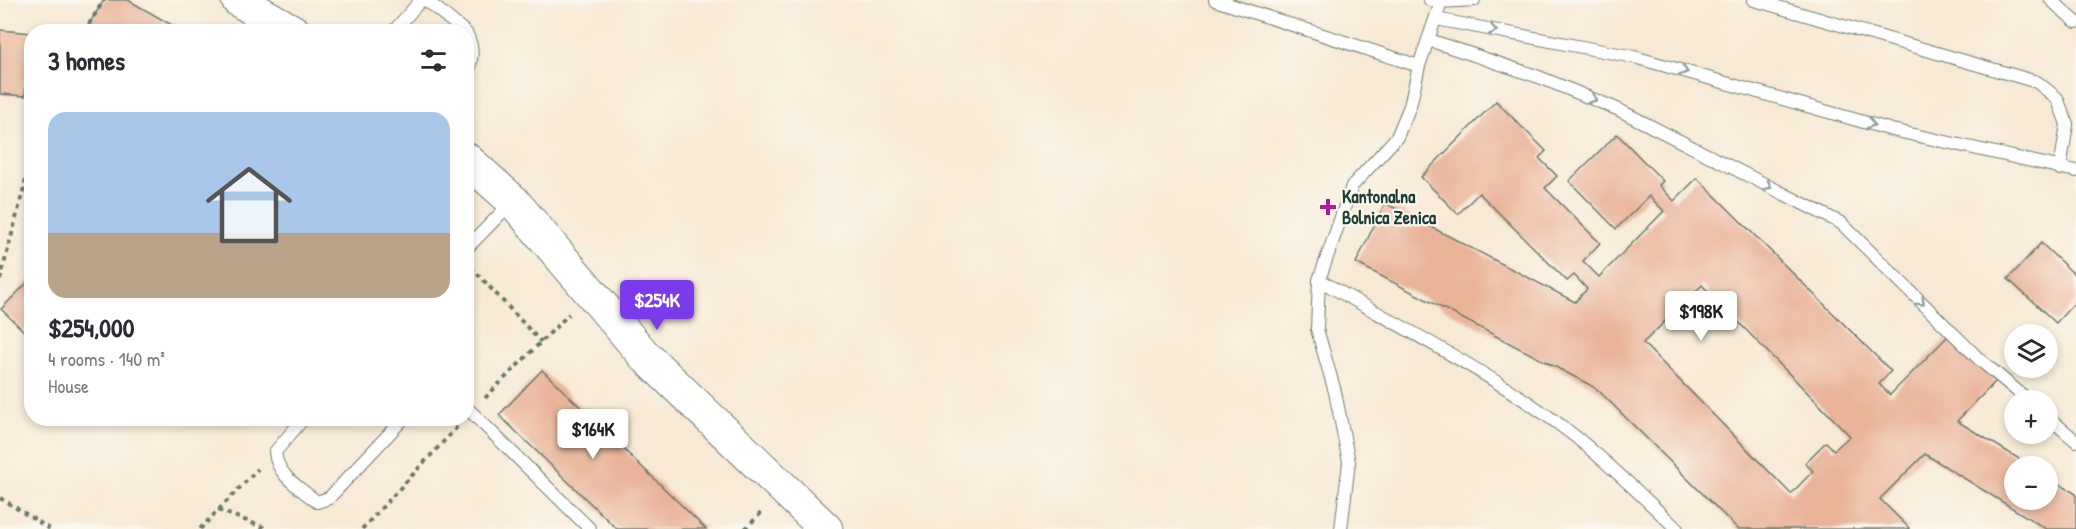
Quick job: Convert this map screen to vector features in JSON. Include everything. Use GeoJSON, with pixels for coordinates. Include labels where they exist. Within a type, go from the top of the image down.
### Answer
{"type":"FeatureCollection","features":[{"type":"Feature","properties":{"kind":"main road"},"geometry":{"type":"LineString","coordinates":[[238,0],[280,19]]}},
{"type":"Feature","properties":{"kind":"main road"},"geometry":{"type":"LineString","coordinates":[[474,166],[513,201],[644,355],[826,529]]}},
{"type":"Feature","properties":{"kind":"lane"},"geometry":{"type":"LineString","coordinates":[[400,24],[421,0]]}},
{"type":"Feature","properties":{"kind":"lane"},"geometry":{"type":"LineString","coordinates":[[426,0],[456,24]]}},
{"type":"Feature","properties":{"kind":"lane"},"geometry":{"type":"LineString","coordinates":[[1215,0],[1419,66]]}},
{"type":"Feature","properties":{"kind":"lane"},"geometry":{"type":"LineString","coordinates":[[1341,529],[1349,462],[1335,392],[1317,329],[1319,280],[1352,186],[1397,137],[1410,106],[1419,66],[1436,19],[1435,1],[1474,0]]}},
{"type":"Feature","properties":{"kind":"lane"},"geometry":{"type":"LineString","coordinates":[[1754,0],[2037,82],[2057,99],[2067,124],[2060,169]]}},
{"type":"Feature","properties":{"kind":"lane"},"geometry":{"type":"LineString","coordinates":[[2051,0],[2076,22]]}},
{"type":"Feature","properties":{"kind":"lane"},"geometry":{"type":"LineString","coordinates":[[1436,19],[1634,57],[1892,130],[2076,171]]}},
{"type":"Feature","properties":{"kind":"lane"},"geometry":{"type":"LineString","coordinates":[[1429,40],[1539,77],[1617,109],[1841,223],[1980,360],[2016,390]]}},
{"type":"Feature","properties":{"kind":"lane"},"geometry":{"type":"LineString","coordinates":[[474,241],[513,201]]}},
{"type":"Feature","properties":{"kind":"lane"},"geometry":{"type":"LineString","coordinates":[[1319,280],[1533,406],[1574,436],[1677,529]]}},
{"type":"Feature","properties":{"kind":"lane"},"geometry":{"type":"LineString","coordinates":[[474,419],[591,529]]}},
{"type":"Feature","properties":{"kind":"lane"},"geometry":{"type":"LineString","coordinates":[[297,426],[275,452],[276,462],[281,472],[317,502],[323,502],[396,426]]}},
{"type":"Feature","properties":{"kind":"lane"},"geometry":{"type":"LineString","coordinates":[[2058,426],[2076,441]]}},
{"type":"Feature","properties":{"kind":"path"},"geometry":{"type":"LineString","coordinates":[[89,24],[104,0]]}},
{"type":"Feature","properties":{"kind":"path"},"geometry":{"type":"LineString","coordinates":[[0,280],[24,188]]}},
{"type":"Feature","properties":{"kind":"path"},"geometry":{"type":"LineString","coordinates":[[474,271],[541,342]]}},
{"type":"Feature","properties":{"kind":"path"},"geometry":{"type":"LineString","coordinates":[[474,405],[591,293]]}},
{"type":"Feature","properties":{"kind":"path"},"geometry":{"type":"LineString","coordinates":[[362,529],[454,426]]}},
{"type":"Feature","properties":{"kind":"path"},"geometry":{"type":"LineString","coordinates":[[200,529],[275,452]]}},
{"type":"Feature","properties":{"kind":"path"},"geometry":{"type":"LineString","coordinates":[[0,498],[50,529]]}},
{"type":"Feature","properties":{"kind":"path"},"geometry":{"type":"LineString","coordinates":[[218,510],[268,529]]}},
{"type":"Feature","properties":{"kind":"building"},"geometry":{"type":"Polygon","coordinates":[[[104,0],[128,0],[170,24],[89,24],[104,0]]]}},
{"type":"Feature","properties":{"kind":"building"},"geometry":{"type":"Polygon","coordinates":[[[0,30],[24,32],[24,96],[0,94],[0,30]]]}},
{"type":"Feature","properties":{"kind":"building"},"geometry":{"type":"Polygon","coordinates":[[[1496,101],[1546,151],[1539,158],[1557,176],[1545,188],[1600,243],[1583,261],[1599,277],[1664,211],[1649,196],[1616,229],[1569,181],[1617,134],[1663,181],[1659,185],[1674,201],[1697,178],[1891,371],[1879,384],[1890,395],[1949,335],[1996,381],[1957,421],[2015,456],[2004,456],[2004,503],[1925,454],[1880,499],[1910,529],[1738,529],[1599,391],[1356,263],[1385,203],[1575,302],[1587,289],[1574,275],[1567,281],[1479,193],[1458,214],[1421,177],[1496,101]],[[1702,285],[1643,343],[1791,494],[1813,471],[1805,463],[1826,442],[1834,450],[1850,436],[1702,285]]]}},
{"type":"Feature","properties":{"kind":"building"},"geometry":{"type":"Polygon","coordinates":[[[2041,243],[2076,276],[2076,301],[2056,323],[2008,279],[2041,243]]]}},
{"type":"Feature","properties":{"kind":"building"},"geometry":{"type":"Polygon","coordinates":[[[24,286],[24,331],[1,309],[24,286]]]}},
{"type":"Feature","properties":{"kind":"building"},"geometry":{"type":"Polygon","coordinates":[[[542,370],[706,529],[617,529],[499,415],[542,370]]]}},
{"type":"Feature","properties":{"kind":"building"},"geometry":{"type":"Polygon","coordinates":[[[2058,483],[2076,494],[2076,529],[2046,529],[2015,510],[2058,510],[2058,483]]]}},
{"type":"Feature","properties":{"kind":"place","name":"Kantonalna Bolnica Zenica"},"geometry":{"type":"Point","coordinates":[1328,207]}}]}
